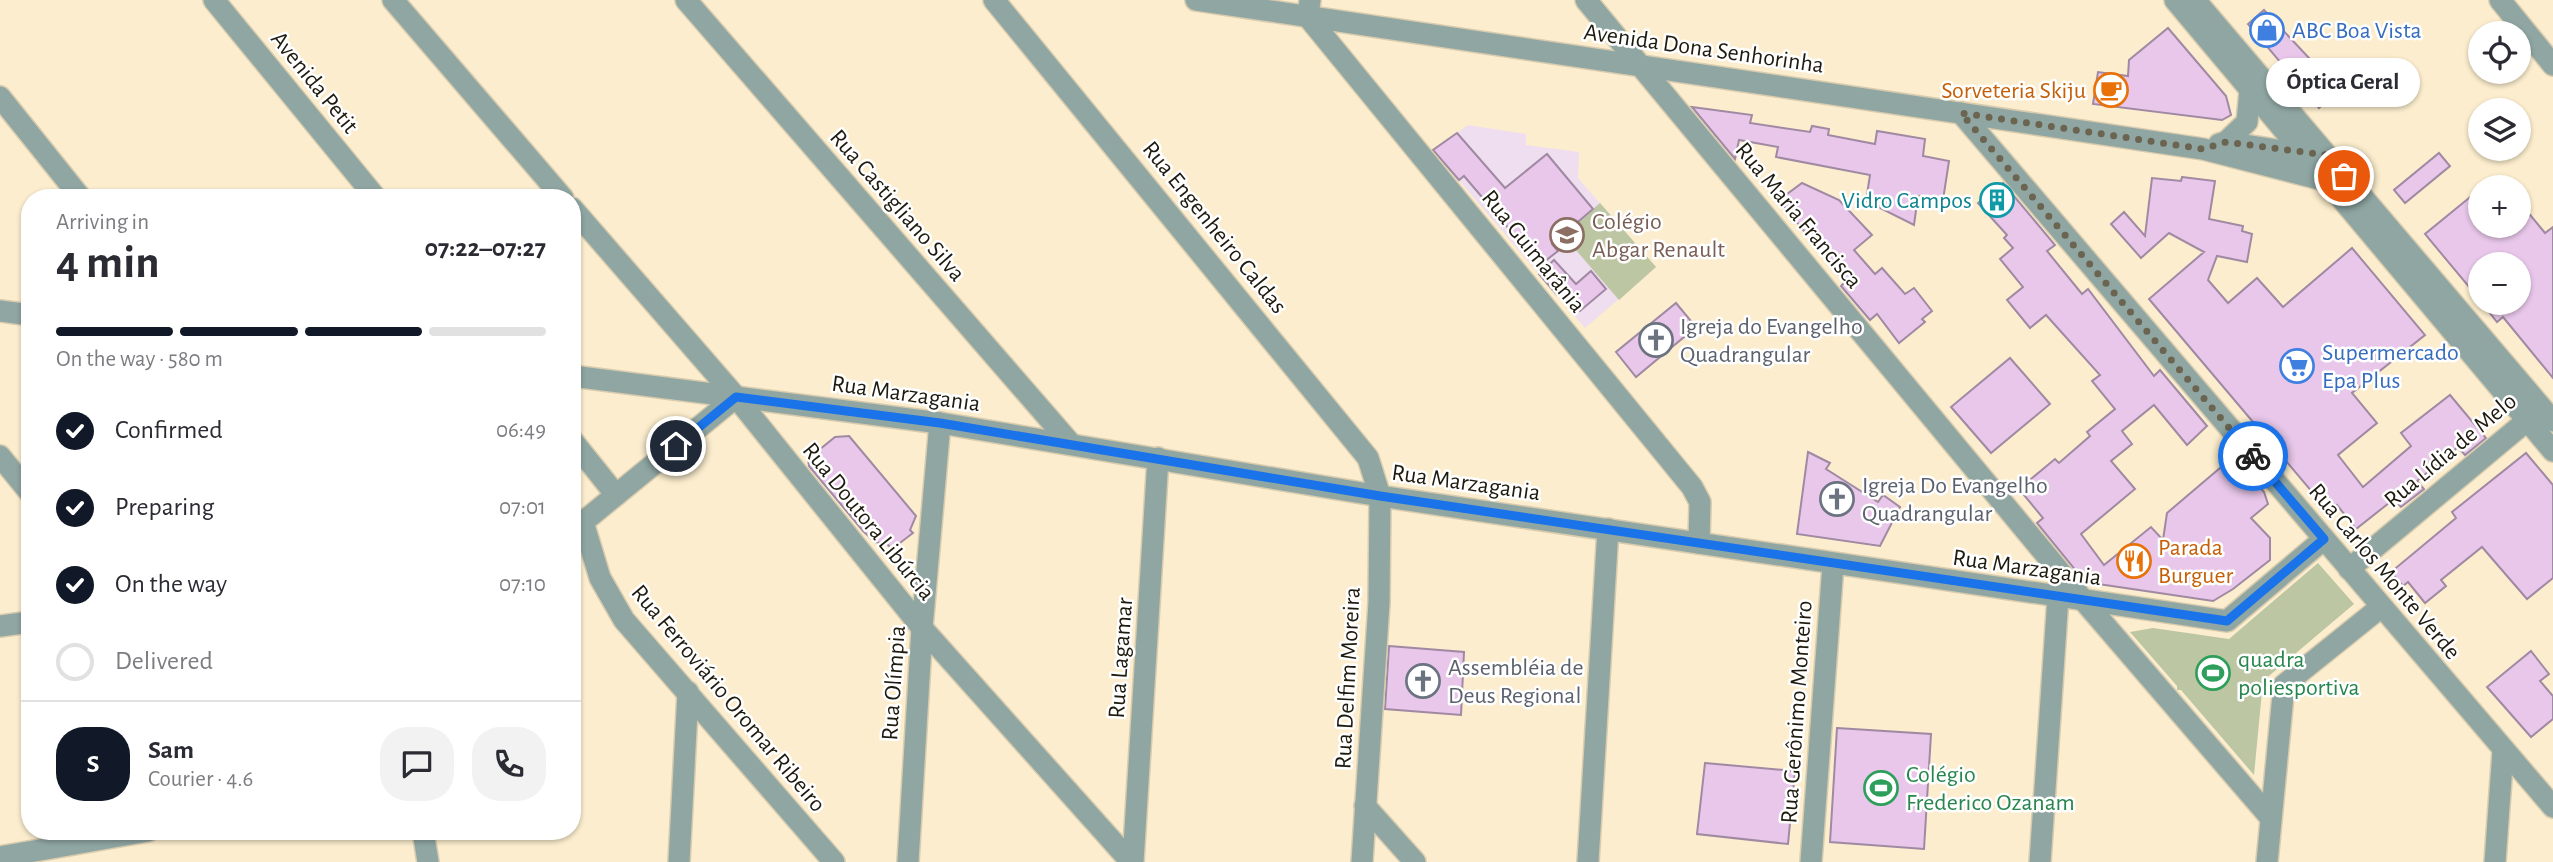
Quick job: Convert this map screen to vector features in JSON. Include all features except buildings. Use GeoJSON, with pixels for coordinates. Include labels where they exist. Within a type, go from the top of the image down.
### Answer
{"type":"FeatureCollection","features":[{"type":"Feature","properties":{"kind":"street","name":"Avenida Petit"},"geometry":{"type":"LineString","coordinates":[[214,0],[360,189]]}},
{"type":"Feature","properties":{"kind":"street"},"geometry":{"type":"LineString","coordinates":[[393,0],[556,189]]}},
{"type":"Feature","properties":{"kind":"street","name":"Rua Castigliano Silva"},"geometry":{"type":"LineString","coordinates":[[686,0],[1071,444]]}},
{"type":"Feature","properties":{"kind":"street","name":"Rua Engenheiro Caldas"},"geometry":{"type":"LineString","coordinates":[[994,0],[1339,420],[1368,458],[1380,496]]}},
{"type":"Feature","properties":{"kind":"street","name":"Avenida Dona Senhorinha"},"geometry":{"type":"LineString","coordinates":[[1196,0],[1309,8],[1641,66],[2203,149],[2327,181]]}},
{"type":"Feature","properties":{"kind":"street","name":"Rua Maria Francisca"},"geometry":{"type":"LineString","coordinates":[[1586,0],[2085,602],[2269,816]]}},
{"type":"Feature","properties":{"kind":"street"},"geometry":{"type":"LineString","coordinates":[[2175,0],[2327,181],[2544,412]]}},
{"type":"Feature","properties":{"kind":"street"},"geometry":{"type":"LineString","coordinates":[[2194,0],[2544,412],[2553,452]]}},
{"type":"Feature","properties":{"kind":"street"},"geometry":{"type":"LineString","coordinates":[[2500,0],[2553,65]]}},
{"type":"Feature","properties":{"kind":"street","name":"Rua Guimarânia"},"geometry":{"type":"LineString","coordinates":[[1309,8],[1681,472],[1700,502],[1699,543]]}},
{"type":"Feature","properties":{"kind":"street"},"geometry":{"type":"LineString","coordinates":[[2226,142],[2247,122],[2250,90]]}},
{"type":"Feature","properties":{"kind":"street"},"geometry":{"type":"LineString","coordinates":[[0,97],[74,189]]}},
{"type":"Feature","properties":{"kind":"street","name":"Rua Carlos Monte Verde"},"geometry":{"type":"LineString","coordinates":[[1961,113],[2553,807]]}},
{"type":"Feature","properties":{"kind":"street","name":"Avenida Dona Senhorinha"},"geometry":{"type":"LineString","coordinates":[[2203,149],[2226,142],[2326,155]]}},
{"type":"Feature","properties":{"kind":"street","name":"Rua Doutora Libúrcia"},"geometry":{"type":"LineString","coordinates":[[581,218],[736,397],[922,628],[1132,862]]}},
{"type":"Feature","properties":{"kind":"street"},"geometry":{"type":"LineString","coordinates":[[0,311],[21,314]]}},
{"type":"Feature","properties":{"kind":"street","name":"Rua Marzagania"},"geometry":{"type":"LineString","coordinates":[[581,377],[940,423],[1380,496],[1833,565],[2227,621],[2324,539]]}},
{"type":"Feature","properties":{"kind":"street"},"geometry":{"type":"LineString","coordinates":[[581,521],[736,397]]}},
{"type":"Feature","properties":{"kind":"street","name":"Rua Lídia de Melo"},"geometry":{"type":"LineString","coordinates":[[2349,569],[2544,412]]}},
{"type":"Feature","properties":{"kind":"street","name":"Rua Olímpia"},"geometry":{"type":"LineString","coordinates":[[908,862],[922,628],[940,423]]}},
{"type":"Feature","properties":{"kind":"street"},"geometry":{"type":"LineString","coordinates":[[581,451],[616,495]]}},
{"type":"Feature","properties":{"kind":"street"},"geometry":{"type":"LineString","coordinates":[[0,456],[21,482]]}},
{"type":"Feature","properties":{"kind":"street","name":"Rua Lagamar"},"geometry":{"type":"LineString","coordinates":[[1132,862],[1158,458]]}},
{"type":"Feature","properties":{"kind":"street","name":"Rua Delfim Moreira"},"geometry":{"type":"LineString","coordinates":[[1363,862],[1379,603],[1380,496]]}},
{"type":"Feature","properties":{"kind":"street"},"geometry":{"type":"LineString","coordinates":[[1588,862],[1608,529]]}},
{"type":"Feature","properties":{"kind":"street","name":"Rua Ferroviário Oromar Ribeiro"},"geometry":{"type":"LineString","coordinates":[[581,531],[594,565],[624,620],[834,862]]}},
{"type":"Feature","properties":{"kind":"street","name":"Rua Gerônimo Monteiro"},"geometry":{"type":"LineString","coordinates":[[1811,862],[1833,565]]}},
{"type":"Feature","properties":{"kind":"street"},"geometry":{"type":"LineString","coordinates":[[2040,862],[2058,597]]}},
{"type":"Feature","properties":{"kind":"street"},"geometry":{"type":"LineString","coordinates":[[2267,862],[2269,816],[2284,685],[2382,607]]}},
{"type":"Feature","properties":{"kind":"street"},"geometry":{"type":"LineString","coordinates":[[0,626],[21,623]]}},
{"type":"Feature","properties":{"kind":"street"},"geometry":{"type":"LineString","coordinates":[[679,862],[688,692]]}},
{"type":"Feature","properties":{"kind":"street"},"geometry":{"type":"LineString","coordinates":[[2495,862],[2503,751]]}},
{"type":"Feature","properties":{"kind":"street"},"geometry":{"type":"LineString","coordinates":[[1365,806],[1415,862]]}},
{"type":"Feature","properties":{"kind":"street"},"geometry":{"type":"LineString","coordinates":[[0,857],[97,840]]}},
{"type":"Feature","properties":{"kind":"street"},"geometry":{"type":"LineString","coordinates":[[424,840],[428,862]]}},
{"type":"Feature","properties":{"kind":"shaded area","name":"Colégio Abgar Renault"},"geometry":{"type":"Polygon","coordinates":[[[1468,125],[1526,134],[1526,145],[1579,152],[1578,178],[1656,267],[1585,328],[1433,150],[1468,125]]]}},
{"type":"Feature","properties":{"kind":"green space"},"geometry":{"type":"Polygon","coordinates":[[[1600,203],[1656,267],[1619,300],[1563,235],[1600,203]]]}},
{"type":"Feature","properties":{"kind":"green space"},"geometry":{"type":"Polygon","coordinates":[[[2318,563],[2354,604],[2263,681],[2254,775],[2181,690],[2177,690],[2177,686],[2130,632],[2153,628],[2229,639],[2318,563]]]}},
{"type":"Feature","properties":{"kind":"way so far"},"geometry":{"type":"LineString","coordinates":[[2253,456],[1961,113],[2203,149],[2226,142],[2326,155],[2344,176]]}},
{"type":"Feature","properties":{"kind":"place","name":"ABC Boa Vista"},"geometry":{"type":"Point","coordinates":[2267,30]}},
{"type":"Feature","properties":{"kind":"place","name":"Sorveteria Skiju"},"geometry":{"type":"Point","coordinates":[2111,90]}},
{"type":"Feature","properties":{"kind":"place","name":"Óptica Geral"},"geometry":{"type":"Point","coordinates":[2344,176]}},
{"type":"Feature","properties":{"kind":"place","name":"Vidro Campos"},"geometry":{"type":"Point","coordinates":[1997,200]}},
{"type":"Feature","properties":{"kind":"place","name":"Colégio Abgar Renault"},"geometry":{"type":"Point","coordinates":[1567,235]}},
{"type":"Feature","properties":{"kind":"place","name":"Igreja do Evangelho Quadrangular"},"geometry":{"type":"Point","coordinates":[1656,340]}},
{"type":"Feature","properties":{"kind":"place","name":"Supermercado Epa Plus"},"geometry":{"type":"Point","coordinates":[2297,366]}},
{"type":"Feature","properties":{"kind":"place","name":"Igreja Do Evangelho Quadrangular"},"geometry":{"type":"Point","coordinates":[1837,499]}},
{"type":"Feature","properties":{"kind":"place","name":"Parada Burguer"},"geometry":{"type":"Point","coordinates":[2134,561]}},
{"type":"Feature","properties":{"kind":"place","name":"quadra poliesportiva"},"geometry":{"type":"Point","coordinates":[2213,673]}},
{"type":"Feature","properties":{"kind":"place","name":"Assembléia de Deus Regional"},"geometry":{"type":"Point","coordinates":[1423,681]}},
{"type":"Feature","properties":{"kind":"place","name":"Colégio Frederico Ozanam"},"geometry":{"type":"Point","coordinates":[1881,788]}},
{"type":"Feature","properties":{"kind":"route"},"geometry":{"type":"LineString","coordinates":[[676,446],[736,397],[940,423],[1380,496],[1833,565],[2227,621],[2324,539],[2253,456]]}}]}
